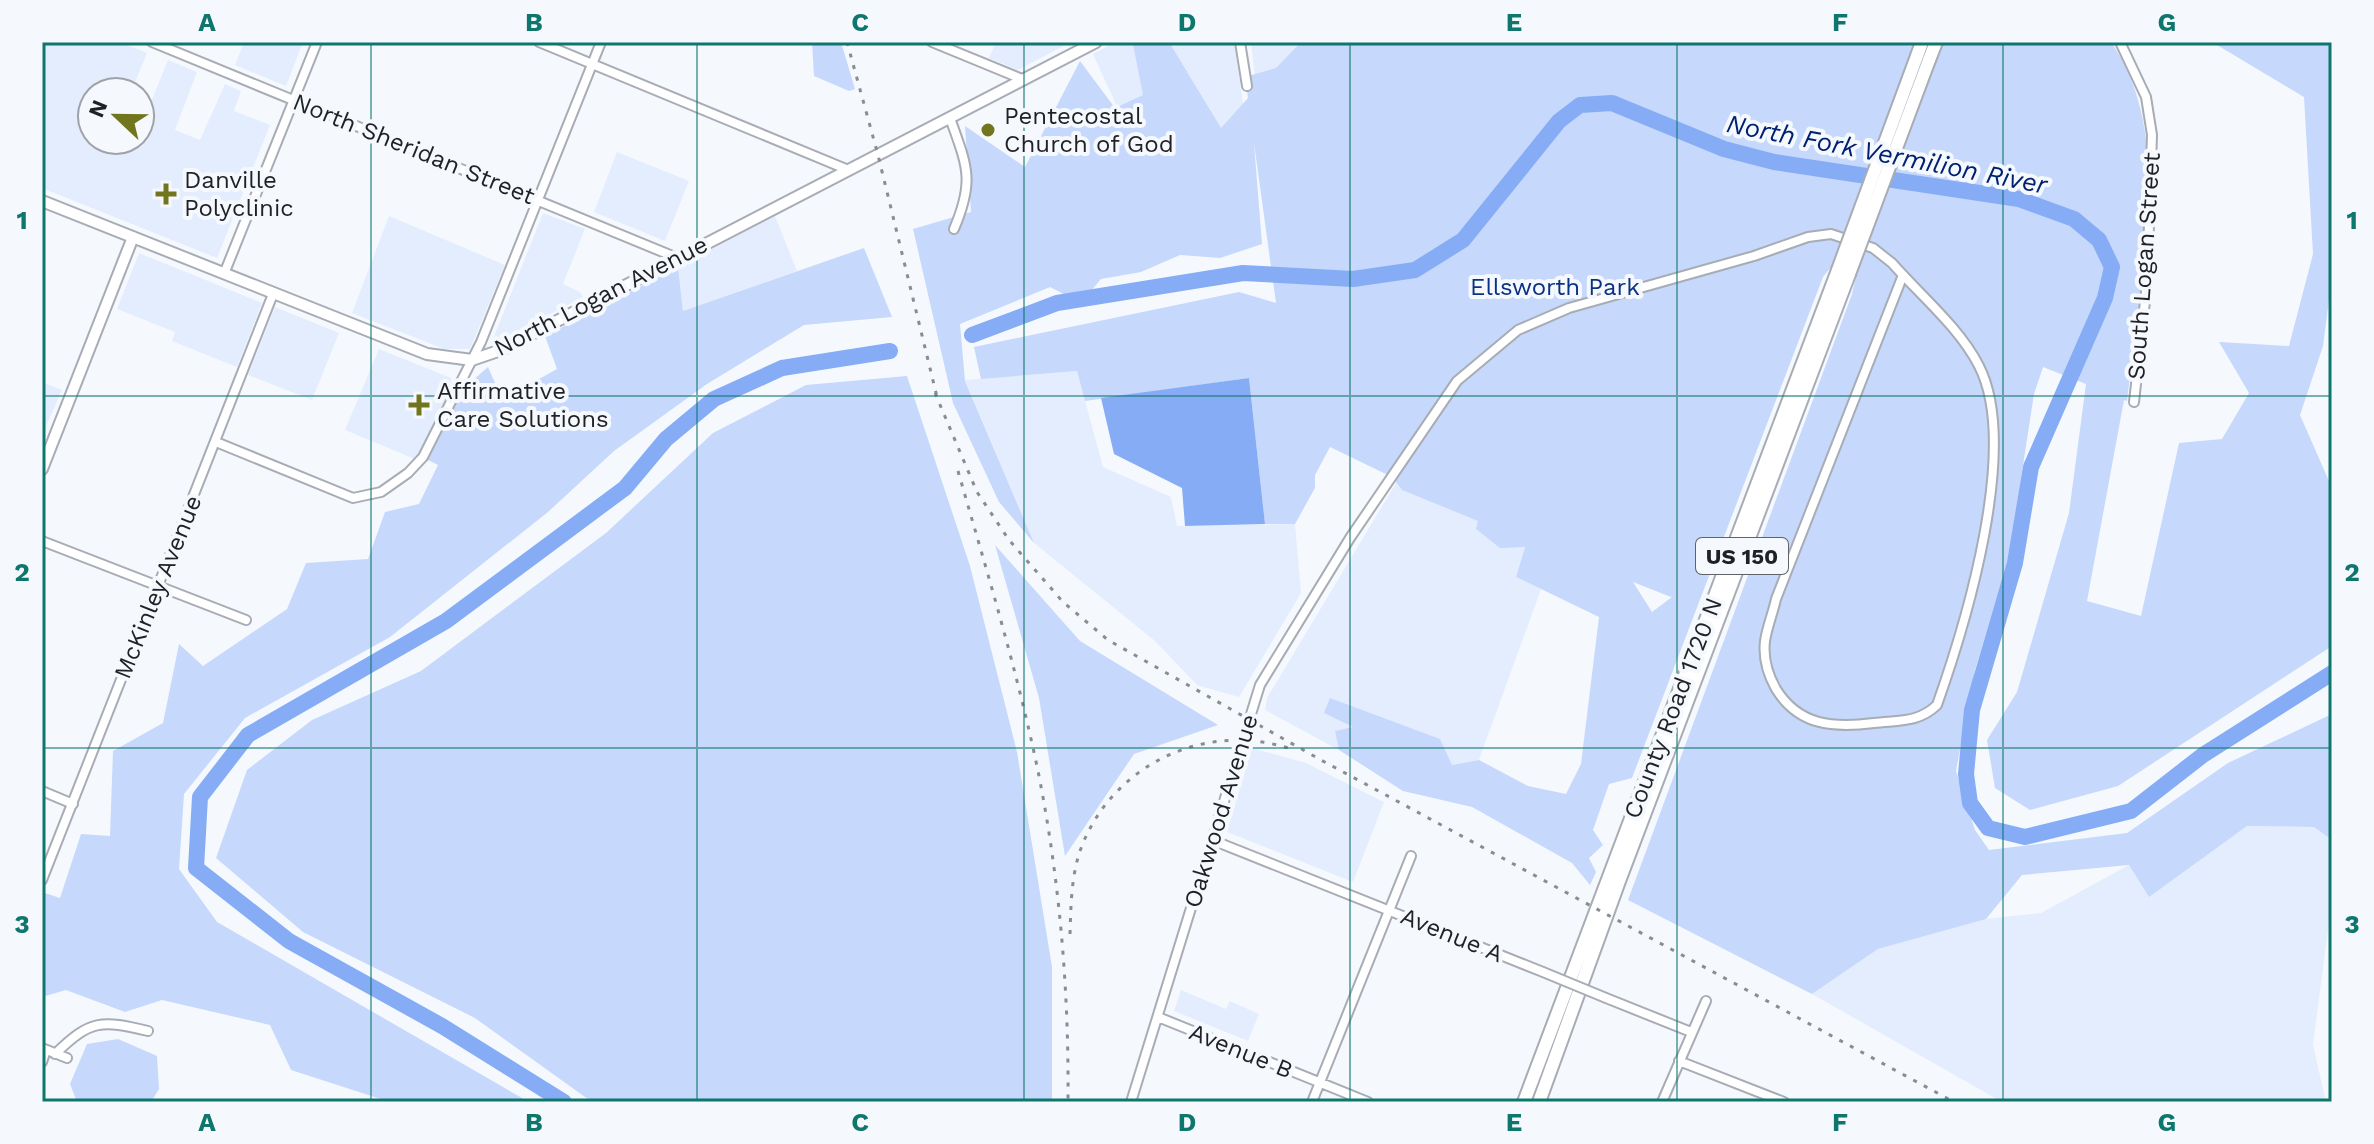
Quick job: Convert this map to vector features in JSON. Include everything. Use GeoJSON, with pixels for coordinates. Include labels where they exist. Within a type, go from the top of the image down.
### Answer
{"type":"FeatureCollection","features":[{"type":"Feature","properties":{"kind":"main road","name":"US 150"},"geometry":{"type":"LineString","coordinates":[[1922,42],[1923,58]]}},
{"type":"Feature","properties":{"kind":"main road","name":"US 150"},"geometry":{"type":"LineString","coordinates":[[1843,272],[1923,58],[1936,42]]}},
{"type":"Feature","properties":{"kind":"main road","name":"County Road 1720 N"},"geometry":{"type":"LineString","coordinates":[[1524,1102],[1843,272]]}},
{"type":"Feature","properties":{"kind":"main road","name":"County Road 1720 N"},"geometry":{"type":"LineString","coordinates":[[1539,1102],[1843,272]]}},
{"type":"Feature","properties":{"kind":"street","name":"North Sheridan Street"},"geometry":{"type":"LineString","coordinates":[[152,42],[675,257]]}},
{"type":"Feature","properties":{"kind":"street"},"geometry":{"type":"LineString","coordinates":[[224,274],[317,42]]}},
{"type":"Feature","properties":{"kind":"street"},"geometry":{"type":"LineString","coordinates":[[539,42],[846,169]]}},
{"type":"Feature","properties":{"kind":"street"},"geometry":{"type":"LineString","coordinates":[[216,442],[353,498],[381,492],[408,473],[423,457],[472,360],[601,42]]}},
{"type":"Feature","properties":{"kind":"street"},"geometry":{"type":"LineString","coordinates":[[932,42],[1022,79]]}},
{"type":"Feature","properties":{"kind":"street","name":"North Logan Avenue"},"geometry":{"type":"LineString","coordinates":[[42,201],[427,354],[472,360],[501,350],[675,257],[1096,42]]}},
{"type":"Feature","properties":{"kind":"street"},"geometry":{"type":"LineString","coordinates":[[1240,42],[1247,86]]}},
{"type":"Feature","properties":{"kind":"street","name":"South Logan Street"},"geometry":{"type":"LineString","coordinates":[[2120,42],[2146,97],[2152,135],[2147,283],[2134,402]]}},
{"type":"Feature","properties":{"kind":"street"},"geometry":{"type":"LineString","coordinates":[[950,118],[967,167],[967,198],[954,229]]}},
{"type":"Feature","properties":{"kind":"street","name":"Oakwood Avenue"},"geometry":{"type":"LineString","coordinates":[[1131,1102],[1260,685],[1350,538],[1457,381],[1518,330],[1569,308],[1754,256],[1808,237],[1831,234],[1873,248],[1903,275],[1958,336],[1978,365],[1991,396],[1992,477],[1980,549],[1937,705],[1924,717],[1850,726],[1822,724],[1801,717],[1787,707],[1768,676],[1765,643],[1776,599],[1903,275]]}},
{"type":"Feature","properties":{"kind":"street"},"geometry":{"type":"LineString","coordinates":[[42,469],[45,451],[133,237]]}},
{"type":"Feature","properties":{"kind":"street","name":"McKinley Avenue"},"geometry":{"type":"LineString","coordinates":[[42,880],[273,294]]}},
{"type":"Feature","properties":{"kind":"street"},"geometry":{"type":"LineString","coordinates":[[42,541],[246,620]]}},
{"type":"Feature","properties":{"kind":"street"},"geometry":{"type":"LineString","coordinates":[[42,791],[73,804]]}},
{"type":"Feature","properties":{"kind":"street","name":"Avenue A"},"geometry":{"type":"LineString","coordinates":[[1212,840],[1691,1032]]}},
{"type":"Feature","properties":{"kind":"street"},"geometry":{"type":"LineString","coordinates":[[1312,1102],[1411,856]]}},
{"type":"Feature","properties":{"kind":"street"},"geometry":{"type":"LineString","coordinates":[[1662,1102],[1706,1001]]}},
{"type":"Feature","properties":{"kind":"street","name":"Avenue B"},"geometry":{"type":"LineString","coordinates":[[1158,1017],[1368,1102]]}},
{"type":"Feature","properties":{"kind":"street"},"geometry":{"type":"LineString","coordinates":[[55,1054],[77,1033],[97,1022],[148,1031]]}},
{"type":"Feature","properties":{"kind":"street"},"geometry":{"type":"LineString","coordinates":[[42,1062],[44,1049],[67,1058]]}},
{"type":"Feature","properties":{"kind":"street"},"geometry":{"type":"LineString","coordinates":[[1679,1061],[1784,1102]]}},
{"type":"Feature","properties":{"kind":"shaded area"},"geometry":{"type":"Polygon","coordinates":[[[46,42],[120,42],[147,53],[138,76],[76,76],[76,156],[156,156],[156,90],[168,60],[197,72],[175,130],[200,140],[225,84],[241,91],[234,111],[270,125],[217,258],[42,188],[42,52],[46,42]]]}},
{"type":"Feature","properties":{"kind":"shaded area"},"geometry":{"type":"Polygon","coordinates":[[[244,42],[303,42],[286,86],[235,65],[244,42]]]}},
{"type":"Feature","properties":{"kind":"shaded area"},"geometry":{"type":"Polygon","coordinates":[[[996,42],[1071,42],[1018,70],[989,58],[996,42]]]}},
{"type":"Feature","properties":{"kind":"shaded area"},"geometry":{"type":"Polygon","coordinates":[[[1116,42],[1234,42],[1243,104],[1221,128],[1154,93],[1119,111],[1093,54],[1116,42]]]}},
{"type":"Feature","properties":{"kind":"shaded area"},"geometry":{"type":"Polygon","coordinates":[[[1251,42],[1301,42],[1271,74],[1255,77],[1251,42]]]}},
{"type":"Feature","properties":{"kind":"shaded area"},"geometry":{"type":"Polygon","coordinates":[[[617,152],[689,181],[665,241],[594,212],[617,152]]]}},
{"type":"Feature","properties":{"kind":"shaded area"},"geometry":{"type":"Polygon","coordinates":[[[543,213],[585,229],[563,284],[580,292],[583,297],[494,343],[493,339],[543,213]]]}},
{"type":"Feature","properties":{"kind":"shaded area"},"geometry":{"type":"Polygon","coordinates":[[[389,216],[505,265],[470,349],[444,349],[352,313],[389,216]]]}},
{"type":"Feature","properties":{"kind":"shaded area"},"geometry":{"type":"Polygon","coordinates":[[[775,216],[797,271],[683,311],[678,267],[775,216]]]}},
{"type":"Feature","properties":{"kind":"shaded area"},"geometry":{"type":"Polygon","coordinates":[[[139,253],[262,303],[237,367],[172,341],[175,332],[117,309],[139,253]]]}},
{"type":"Feature","properties":{"kind":"shaded area"},"geometry":{"type":"Polygon","coordinates":[[[275,307],[339,333],[312,400],[248,375],[275,307]]]}},
{"type":"Feature","properties":{"kind":"shaded area"},"geometry":{"type":"Polygon","coordinates":[[[379,349],[451,378],[452,389],[417,460],[345,430],[379,349]]]}},
{"type":"Feature","properties":{"kind":"shaded area"},"geometry":{"type":"Polygon","coordinates":[[[1077,371],[1103,467],[1171,497],[1177,526],[1295,524],[1301,593],[1239,697],[1197,685],[1155,641],[1034,543],[965,380],[1077,371]]]}},
{"type":"Feature","properties":{"kind":"shaded area"},"geometry":{"type":"Polygon","coordinates":[[[42,382],[62,390],[42,435],[42,382]]]}},
{"type":"Feature","properties":{"kind":"shaded area"},"geometry":{"type":"Polygon","coordinates":[[[1396,483],[1402,490],[1479,521],[1525,546],[1516,577],[1541,589],[1479,760],[1452,765],[1331,698],[1325,713],[1355,727],[1335,731],[1339,750],[1265,710],[1267,698],[1396,483]]]}},
{"type":"Feature","properties":{"kind":"shaded area"},"geometry":{"type":"Polygon","coordinates":[[[1252,748],[1306,763],[1384,802],[1353,882],[1227,832],[1252,748]]]}},
{"type":"Feature","properties":{"kind":"shaded area"},"geometry":{"type":"Polygon","coordinates":[[[2247,826],[2314,827],[2332,840],[2332,899],[2313,1045],[2326,1102],[2002,1102],[1812,994],[1878,949],[1986,919],[2041,913],[2129,865],[2149,896],[2247,826]]]}},
{"type":"Feature","properties":{"kind":"shaded area"},"geometry":{"type":"Polygon","coordinates":[[[1181,990],[1226,1009],[1230,1001],[1259,1014],[1248,1041],[1174,1011],[1181,990]]]}},
{"type":"Feature","properties":{"kind":"green space"},"geometry":{"type":"Polygon","coordinates":[[[812,42],[841,42],[855,89],[849,91],[814,76],[812,42]]]}},
{"type":"Feature","properties":{"kind":"green space","name":"Ellsworth Park"},"geometry":{"type":"Polygon","coordinates":[[[1169,42],[1221,128],[1248,98],[1245,77],[1276,68],[1301,42],[2111,42],[2131,80],[2143,123],[2149,169],[2149,216],[2127,401],[2124,400],[2087,601],[2141,616],[2179,443],[2222,439],[2249,393],[2219,342],[2289,346],[2313,254],[2304,97],[2212,42],[2332,42],[2332,277],[2323,346],[2300,415],[2332,488],[2332,646],[2118,786],[2030,810],[1995,788],[1987,740],[2017,692],[2069,513],[2086,384],[2043,367],[2034,394],[2009,556],[1975,670],[1956,771],[1975,830],[1989,850],[2127,833],[2228,763],[2332,714],[2332,840],[2314,827],[2247,826],[2149,897],[2129,865],[2022,875],[1986,919],[1878,949],[1812,994],[1628,900],[1852,294],[1856,276],[1831,267],[1823,277],[1632,778],[1609,784],[1593,830],[1603,845],[1589,858],[1596,872],[1590,885],[1572,863],[1472,807],[1403,791],[1339,750],[1335,731],[1353,727],[1324,713],[1330,698],[1440,739],[1452,765],[1479,760],[1528,786],[1566,794],[1581,764],[1599,617],[1516,577],[1525,547],[1500,548],[1476,529],[1478,521],[1402,490],[1392,477],[1330,447],[1315,475],[1315,488],[1295,524],[1265,524],[1249,378],[1085,401],[1077,371],[981,379],[974,347],[1239,292],[1276,303],[1254,143],[1262,244],[1220,258],[1180,255],[1141,272],[1101,279],[1081,303],[1050,287],[960,324],[965,381],[1034,543],[999,502],[953,403],[913,229],[971,212],[965,126],[1025,167],[1080,61],[1115,108],[1143,95],[1133,44],[1169,42]],[[1633,582],[1652,612],[1672,597],[1633,582]]]}},
{"type":"Feature","properties":{"kind":"green space"},"geometry":{"type":"Polygon","coordinates":[[[864,248],[892,317],[804,325],[707,384],[614,451],[548,512],[390,637],[245,718],[184,794],[179,869],[217,922],[529,1102],[390,1102],[291,1070],[270,1025],[162,1000],[125,1012],[66,990],[42,997],[42,892],[60,898],[81,834],[110,836],[113,751],[163,723],[179,644],[203,666],[287,609],[306,563],[368,559],[385,512],[419,504],[438,465],[428,460],[464,388],[488,367],[496,385],[521,389],[557,369],[545,336],[678,267],[683,311],[864,248]]]}},
{"type":"Feature","properties":{"kind":"green space"},"geometry":{"type":"Polygon","coordinates":[[[907,376],[970,566],[1017,752],[1052,967],[1052,1102],[592,1102],[475,1018],[303,932],[216,858],[247,770],[312,720],[421,671],[606,533],[713,433],[806,385],[907,376]]]}},
{"type":"Feature","properties":{"kind":"green space"},"geometry":{"type":"Polygon","coordinates":[[[995,545],[1080,641],[1218,725],[1134,754],[1065,856],[1039,698],[995,545]]]}},
{"type":"Feature","properties":{"kind":"green space"},"geometry":{"type":"Polygon","coordinates":[[[118,1039],[157,1056],[159,1089],[151,1102],[77,1102],[70,1084],[87,1044],[118,1039]]]}},
{"type":"Feature","properties":{"kind":"water"},"geometry":{"type":"Polygon","coordinates":[[[1249,378],[1265,524],[1185,526],[1182,488],[1114,454],[1101,398],[1249,378]]]}},
{"type":"Feature","properties":{"kind":"waterway","name":"North Fork Vermilion River"},"geometry":{"type":"LineString","coordinates":[[972,335],[1057,303],[1243,273],[1353,279],[1415,270],[1463,240],[1559,121],[1580,105],[1612,103],[1724,149],[1774,162],[2019,199],[2074,219],[2099,240],[2112,267],[2105,298],[2031,467],[2015,563],[1972,710],[1966,774],[1970,803],[1988,828],[2025,837],[2131,811],[2203,755],[2332,673]]}},
{"type":"Feature","properties":{"kind":"waterway","name":"North Fork Vermilion River"},"geometry":{"type":"LineString","coordinates":[[564,1102],[442,1026],[289,941],[196,868],[200,797],[248,735],[446,621],[625,488],[666,439],[714,399],[782,368],[890,351]]}},
{"type":"Feature","properties":{"kind":"railway"},"geometry":{"type":"LineString","coordinates":[[847,42],[938,401]]}},
{"type":"Feature","properties":{"kind":"railway"},"geometry":{"type":"LineString","coordinates":[[935,393],[977,492],[1009,540],[1063,602],[1108,640],[1321,760],[1954,1102]]}},
{"type":"Feature","properties":{"kind":"railway"},"geometry":{"type":"LineString","coordinates":[[958,471],[1012,661],[1046,816],[1062,938],[1068,1102]]}},
{"type":"Feature","properties":{"kind":"railway"},"geometry":{"type":"LineString","coordinates":[[1070,934],[1071,900],[1079,854],[1098,815],[1118,790],[1142,770],[1169,755],[1198,745],[1228,740],[1260,742],[1291,749]]}},
{"type":"Feature","properties":{"kind":"place","name":"Pentecostal Church of God"},"geometry":{"type":"Point","coordinates":[988,130]}},
{"type":"Feature","properties":{"kind":"place","name":"Danville Polyclinic"},"geometry":{"type":"Point","coordinates":[166,194]}},
{"type":"Feature","properties":{"kind":"place","name":"Affirmative Care Solutions"},"geometry":{"type":"Point","coordinates":[419,405]}}]}
